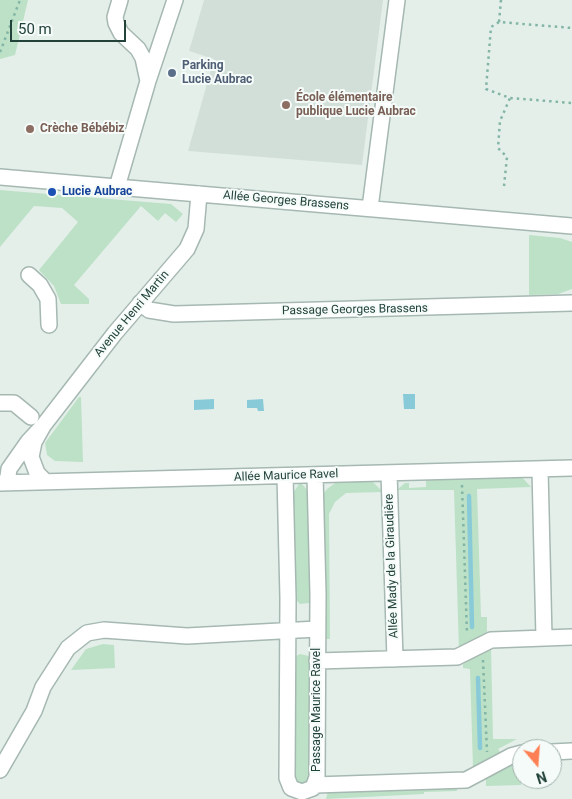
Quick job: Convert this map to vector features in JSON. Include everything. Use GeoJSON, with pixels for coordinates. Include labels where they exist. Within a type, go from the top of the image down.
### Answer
{"type":"FeatureCollection","features":[{"type":"Feature","properties":{"kind":"street"},"geometry":{"type":"LineString","coordinates":[[120,0],[115,17],[116,23],[121,33],[138,49],[143,58],[148,81]]}},
{"type":"Feature","properties":{"kind":"street"},"geometry":{"type":"LineString","coordinates":[[117,187],[148,81],[156,62],[175,0]]}},
{"type":"Feature","properties":{"kind":"street"},"geometry":{"type":"LineString","coordinates":[[370,208],[397,0]]}},
{"type":"Feature","properties":{"kind":"street","name":"Allée Georges Brassens"},"geometry":{"type":"LineString","coordinates":[[0,177],[572,226]]}},
{"type":"Feature","properties":{"kind":"street","name":"Avenue Henri Martin"},"geometry":{"type":"LineString","coordinates":[[4,483],[9,469],[28,442],[37,421],[187,249],[194,237],[197,221],[198,194]]}},
{"type":"Feature","properties":{"kind":"street"},"geometry":{"type":"LineString","coordinates":[[29,275],[40,285],[50,304],[50,325]]}},
{"type":"Feature","properties":{"kind":"street","name":"Passage Georges Brassens"},"geometry":{"type":"LineString","coordinates":[[140,303],[149,310],[174,314],[572,303]]}},
{"type":"Feature","properties":{"kind":"street"},"geometry":{"type":"LineString","coordinates":[[0,403],[14,403],[37,421]]}},
{"type":"Feature","properties":{"kind":"street","name":"Avenue Henri Martin"},"geometry":{"type":"LineString","coordinates":[[37,421],[31,457],[37,473],[46,482]]}},
{"type":"Feature","properties":{"kind":"street","name":"Allée Maurice Ravel"},"geometry":{"type":"LineString","coordinates":[[4,483],[572,468]]}},
{"type":"Feature","properties":{"kind":"street"},"geometry":{"type":"LineString","coordinates":[[540,469],[544,638]]}},
{"type":"Feature","properties":{"kind":"street","name":"Allée Mady de la Giraudière"},"geometry":{"type":"LineString","coordinates":[[390,473],[395,659]]}},
{"type":"Feature","properties":{"kind":"street","name":"Passage Maurice Ravel"},"geometry":{"type":"LineString","coordinates":[[285,476],[287,778],[291,788],[302,792],[311,791],[317,777],[318,594],[315,475]]}},
{"type":"Feature","properties":{"kind":"street"},"geometry":{"type":"LineString","coordinates":[[0,770],[34,711],[44,687],[68,648],[87,633],[104,630],[187,636],[287,629],[317,629]]}},
{"type":"Feature","properties":{"kind":"street"},"geometry":{"type":"LineString","coordinates":[[317,661],[457,657],[491,640],[572,637]]}},
{"type":"Feature","properties":{"kind":"street"},"geometry":{"type":"LineString","coordinates":[[311,791],[466,780],[512,756]]}},
{"type":"Feature","properties":{"kind":"path"},"geometry":{"type":"LineString","coordinates":[[0,52],[20,0]]}},
{"type":"Feature","properties":{"kind":"path"},"geometry":{"type":"LineString","coordinates":[[498,22],[501,0]]}},
{"type":"Feature","properties":{"kind":"path"},"geometry":{"type":"LineString","coordinates":[[572,28],[498,22],[491,27],[486,89],[510,98],[572,103]]}},
{"type":"Feature","properties":{"kind":"path"},"geometry":{"type":"LineString","coordinates":[[504,186],[507,157],[498,148],[500,120],[510,98]]}},
{"type":"Feature","properties":{"kind":"path"},"geometry":{"type":"LineString","coordinates":[[462,471],[467,635],[483,662],[488,770]]}},
{"type":"Feature","properties":{"kind":"shaded area","name":"École élémentaire publique Lucie Aubrac"},"geometry":{"type":"Polygon","coordinates":[[[204,0],[383,0],[362,165],[188,151],[214,59],[189,51],[204,0]]]}},
{"type":"Feature","properties":{"kind":"green space"},"geometry":{"type":"Polygon","coordinates":[[[0,0],[28,0],[15,55],[0,59],[0,0]]]}},
{"type":"Feature","properties":{"kind":"green space"},"geometry":{"type":"Polygon","coordinates":[[[0,190],[171,204],[183,214],[176,222],[165,213],[158,221],[141,206],[74,285],[89,299],[89,304],[61,304],[54,286],[39,270],[78,222],[62,208],[34,206],[0,247],[0,190]]]}},
{"type":"Feature","properties":{"kind":"green space"},"geometry":{"type":"Polygon","coordinates":[[[529,235],[560,238],[572,242],[572,289],[558,294],[529,295],[529,235]]]}},
{"type":"Feature","properties":{"kind":"green space"},"geometry":{"type":"Polygon","coordinates":[[[79,397],[81,397],[83,462],[55,461],[47,455],[45,443],[79,397]]]}},
{"type":"Feature","properties":{"kind":"green space"},"geometry":{"type":"Polygon","coordinates":[[[520,475],[531,487],[477,489],[481,617],[487,617],[487,632],[459,650],[454,490],[397,490],[405,483],[409,483],[409,488],[426,487],[426,477],[520,475]]]}},
{"type":"Feature","properties":{"kind":"green space"},"geometry":{"type":"Polygon","coordinates":[[[370,479],[383,492],[346,493],[335,502],[329,514],[330,639],[321,639],[321,497],[327,489],[338,481],[370,479]]]}},
{"type":"Feature","properties":{"kind":"green space"},"geometry":{"type":"Polygon","coordinates":[[[300,482],[309,492],[312,599],[309,603],[300,604],[293,597],[292,495],[300,482]]]}},
{"type":"Feature","properties":{"kind":"green space"},"geometry":{"type":"Polygon","coordinates":[[[103,644],[114,645],[115,668],[71,670],[86,649],[103,644]]]}},
{"type":"Feature","properties":{"kind":"green space"},"geometry":{"type":"Polygon","coordinates":[[[491,647],[493,739],[512,739],[512,742],[498,749],[500,752],[473,768],[470,669],[463,668],[463,664],[491,647]]]}},
{"type":"Feature","properties":{"kind":"green space"},"geometry":{"type":"Polygon","coordinates":[[[300,654],[309,656],[311,660],[312,778],[306,785],[294,784],[294,657],[300,654]]]}},
{"type":"Feature","properties":{"kind":"green space"},"geometry":{"type":"Polygon","coordinates":[[[512,763],[512,785],[486,786],[486,777],[512,763]]]}},
{"type":"Feature","properties":{"kind":"green space"},"geometry":{"type":"Polygon","coordinates":[[[457,787],[457,791],[326,799],[328,791],[457,787]]]}},
{"type":"Feature","properties":{"kind":"water"},"geometry":{"type":"Polygon","coordinates":[[[403,394],[415,394],[415,409],[404,409],[403,394]]]}},
{"type":"Feature","properties":{"kind":"water"},"geometry":{"type":"Polygon","coordinates":[[[214,399],[214,409],[194,410],[194,400],[214,399]]]}},
{"type":"Feature","properties":{"kind":"water"},"geometry":{"type":"Polygon","coordinates":[[[263,399],[264,411],[258,411],[257,408],[247,408],[247,400],[263,399]]]}},
{"type":"Feature","properties":{"kind":"waterway"},"geometry":{"type":"LineString","coordinates":[[469,496],[472,627]]}},
{"type":"Feature","properties":{"kind":"waterway"},"geometry":{"type":"LineString","coordinates":[[478,678],[480,748]]}},
{"type":"Feature","properties":{"kind":"place","name":"Parking Lucie Aubrac"},"geometry":{"type":"Point","coordinates":[172,73]}},
{"type":"Feature","properties":{"kind":"place","name":"École élémentaire publique Lucie Aubrac"},"geometry":{"type":"Point","coordinates":[286,105]}},
{"type":"Feature","properties":{"kind":"place","name":"Crèche Bébébiz"},"geometry":{"type":"Point","coordinates":[30,129]}},
{"type":"Feature","properties":{"kind":"place","name":"Lucie Aubrac"},"geometry":{"type":"Point","coordinates":[52,192]}}]}
